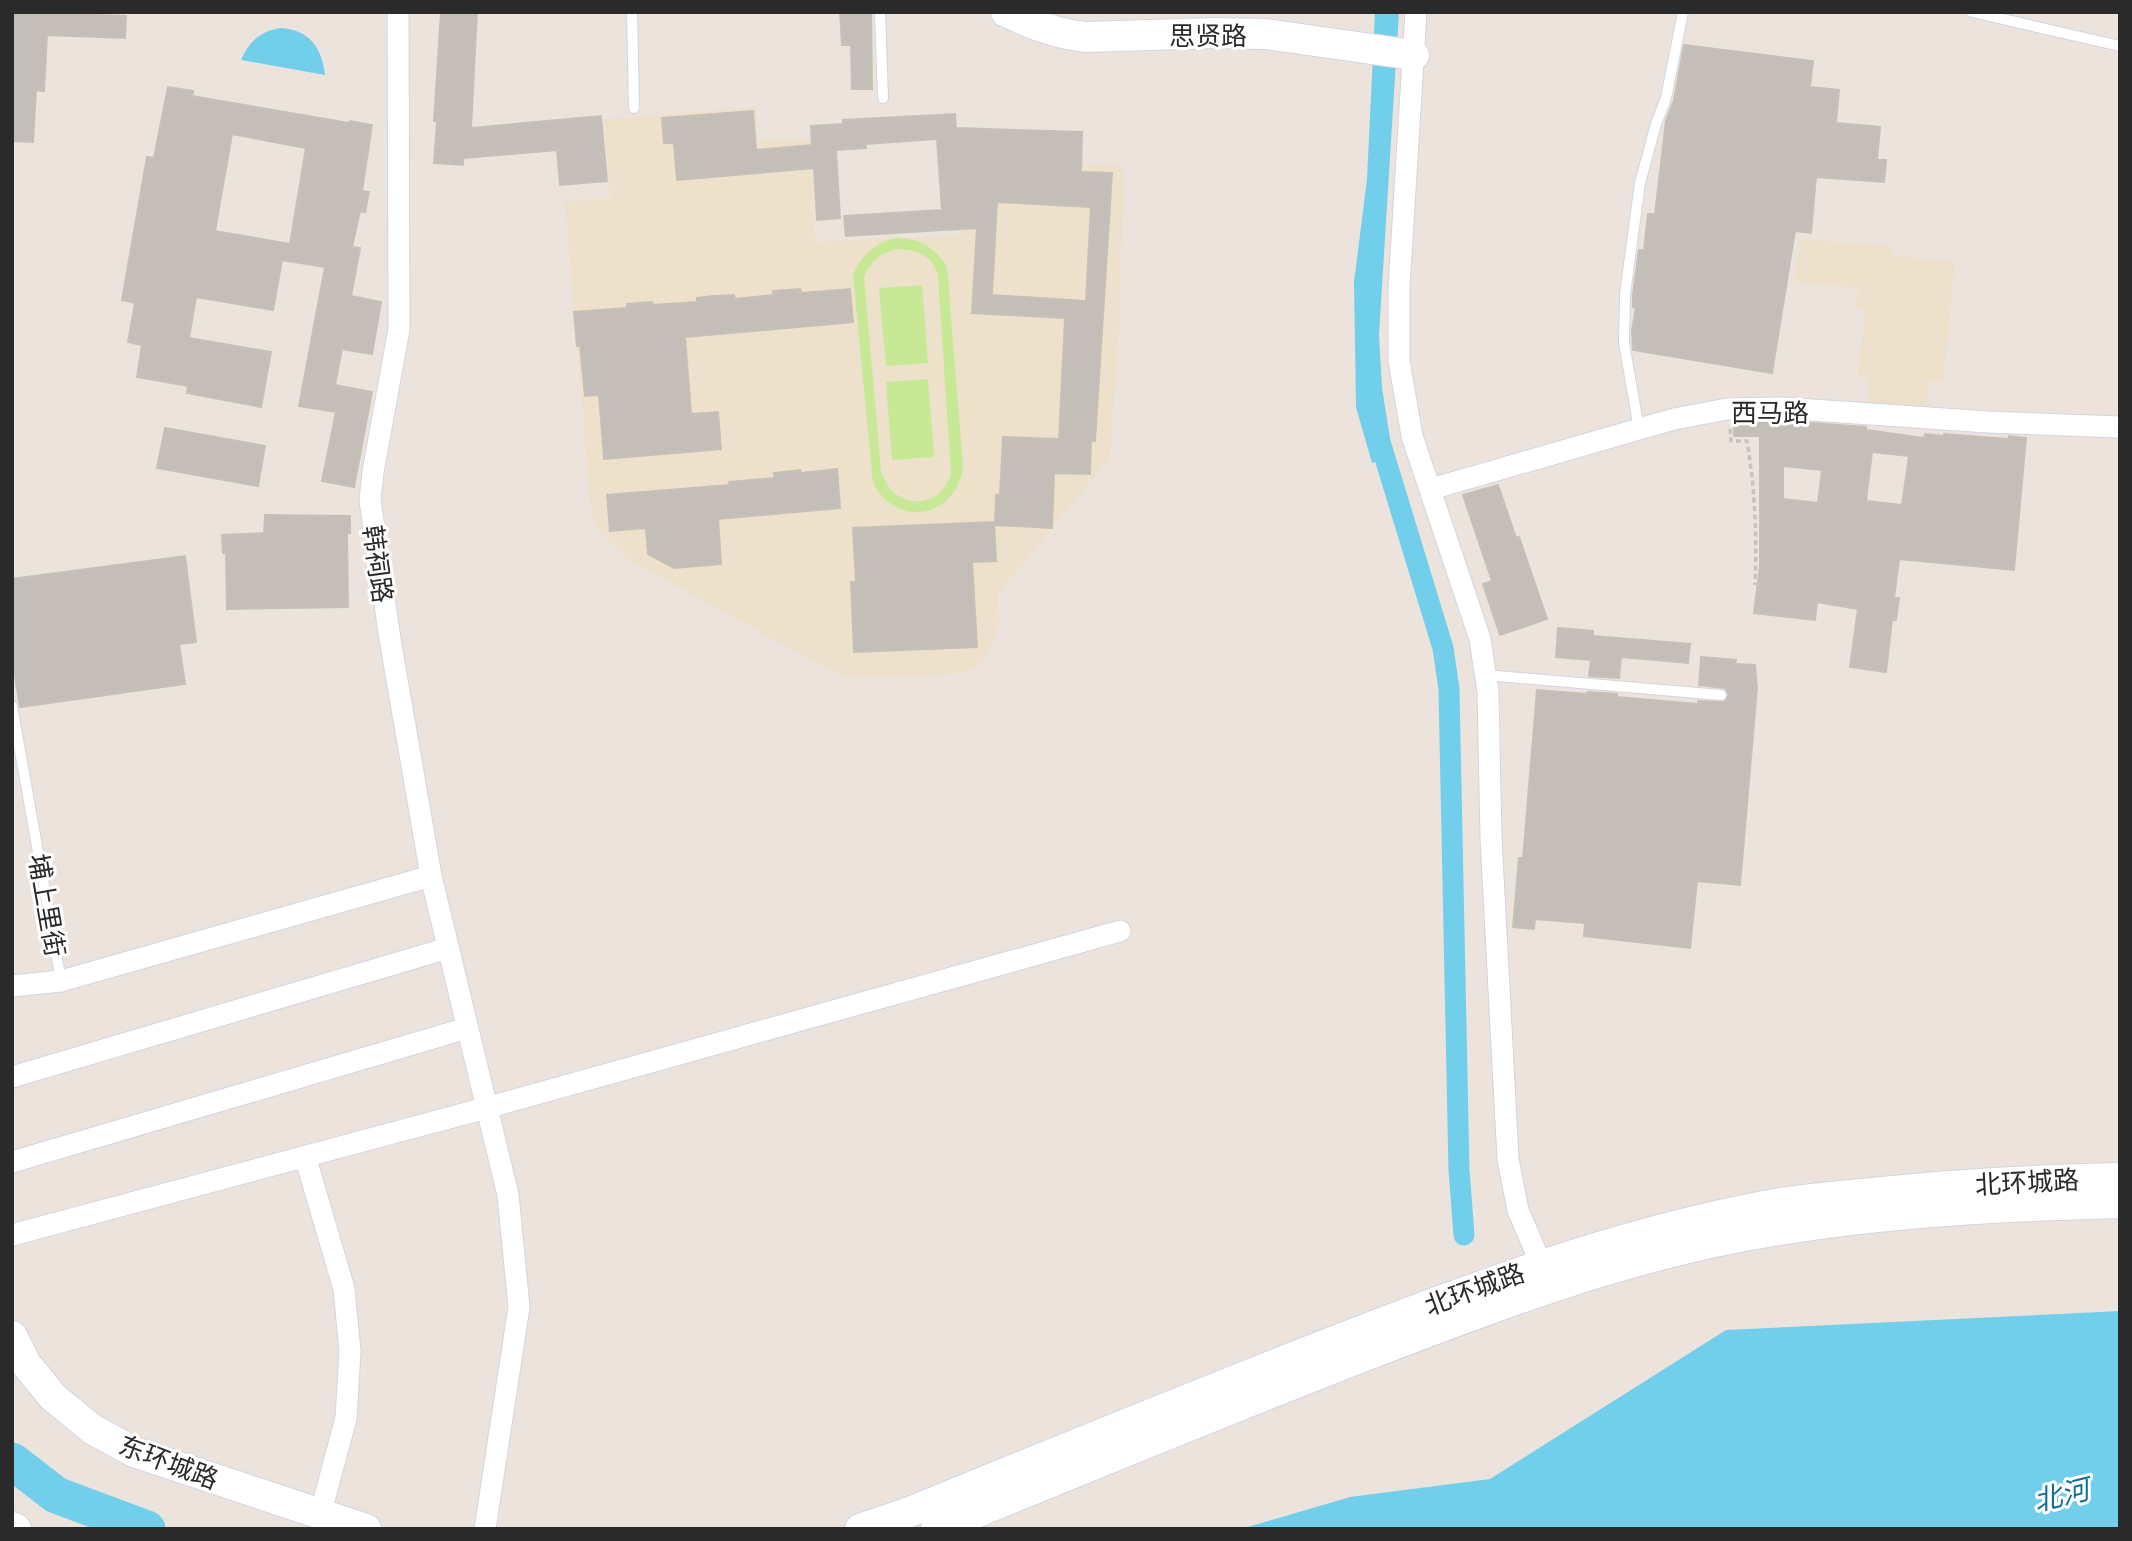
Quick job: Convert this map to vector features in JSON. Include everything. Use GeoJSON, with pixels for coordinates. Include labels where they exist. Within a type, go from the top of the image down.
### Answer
{"type":"FeatureCollection","features":[{"type":"Feature","properties":{"kind":"main road","name":"思贤路"},"geometry":{"type":"LineString","coordinates":[[1006,12],[1048,30],[1068,35],[1266,34],[1409,54]]}},
{"type":"Feature","properties":{"kind":"main road","name":"北环城路"},"geometry":{"type":"LineString","coordinates":[[860,1529],[907,1513],[1441,1300],[1541,1264],[1630,1238],[1766,1206],[1926,1187],[2120,1178]]}},
{"type":"Feature","properties":{"kind":"main road","name":"北环城路"},"geometry":{"type":"LineString","coordinates":[[936,1529],[1261,1397],[1475,1314],[1637,1262],[1771,1231],[1849,1220],[1993,1208],[2120,1203]]}},
{"type":"Feature","properties":{"kind":"main road","name":"东环城路"},"geometry":{"type":"LineString","coordinates":[[12,1336],[26,1364],[53,1397],[92,1429],[134,1452],[366,1529]]}},
{"type":"Feature","properties":{"kind":"street","name":"韩祠路"},"geometry":{"type":"LineString","coordinates":[[398,12],[399,329],[370,500],[431,876],[508,1195],[519,1307],[485,1529]]}},
{"type":"Feature","properties":{"kind":"street"},"geometry":{"type":"LineString","coordinates":[[1416,12],[1409,54],[1399,288],[1399,361],[1412,436],[1480,639],[1486,675],[1491,838],[1508,1159],[1518,1210],[1541,1264]]}},
{"type":"Feature","properties":{"kind":"street","name":"西马路"},"geometry":{"type":"LineString","coordinates":[[1431,489],[1687,416],[1727,410],[1783,408],[1988,422],[2120,427]]}},
{"type":"Feature","properties":{"kind":"street"},"geometry":{"type":"LineString","coordinates":[[12,986],[61,981],[431,876]]}},
{"type":"Feature","properties":{"kind":"street"},"geometry":{"type":"LineString","coordinates":[[12,1235],[486,1108],[1120,932]]}},
{"type":"Feature","properties":{"kind":"street"},"geometry":{"type":"LineString","coordinates":[[12,1077],[448,948]]}},
{"type":"Feature","properties":{"kind":"street"},"geometry":{"type":"LineString","coordinates":[[12,1162],[467,1028]]}},
{"type":"Feature","properties":{"kind":"street"},"geometry":{"type":"LineString","coordinates":[[305,1156],[344,1289],[351,1352],[346,1418],[320,1515]]}},
{"type":"Feature","properties":{"kind":"lane"},"geometry":{"type":"LineString","coordinates":[[632,12],[634,108]]}},
{"type":"Feature","properties":{"kind":"lane"},"geometry":{"type":"LineString","coordinates":[[880,12],[883,98]]}},
{"type":"Feature","properties":{"kind":"lane"},"geometry":{"type":"LineString","coordinates":[[1639,429],[1624,343],[1625,294],[1640,183],[1666,98],[1683,12]]}},
{"type":"Feature","properties":{"kind":"lane"},"geometry":{"type":"LineString","coordinates":[[1972,12],[2120,46]]}},
{"type":"Feature","properties":{"kind":"lane"},"geometry":{"type":"LineString","coordinates":[[1486,675],[1721,695]]}},
{"type":"Feature","properties":{"kind":"lane","name":"埔上里街"},"geometry":{"type":"LineString","coordinates":[[12,706],[61,981]]}},
{"type":"Feature","properties":{"kind":"path"},"geometry":{"type":"LineString","coordinates":[[1727,410],[1731,441],[1747,441],[1752,471],[1756,542],[1755,585]]}},
{"type":"Feature","properties":{"kind":"shaded area"},"geometry":{"type":"Polygon","coordinates":[[[756,107],[758,140],[811,138],[815,242],[960,235],[963,161],[1124,166],[1119,328],[1110,458],[998,594],[999,629],[982,661],[966,673],[844,678],[629,560],[598,529],[591,512],[565,202],[610,198],[604,119],[756,107]]]}},
{"type":"Feature","properties":{"kind":"shaded area"},"geometry":{"type":"Polygon","coordinates":[[[1799,239],[1892,246],[1892,255],[1955,262],[1943,383],[1930,381],[1926,410],[1867,406],[1870,378],[1857,376],[1866,310],[1855,308],[1858,288],[1795,282],[1799,239]]]}},
{"type":"Feature","properties":{"kind":"green space"},"geometry":{"type":"Polygon","coordinates":[[[905,238],[920,242],[932,249],[947,267],[963,466],[958,484],[950,497],[925,511],[910,512],[896,507],[884,498],[873,483],[853,275],[865,255],[888,240],[905,238]],[[904,249],[881,255],[869,266],[864,277],[881,471],[895,493],[915,501],[936,495],[945,487],[951,474],[938,276],[933,263],[923,255],[904,249]]]}},
{"type":"Feature","properties":{"kind":"green space"},"geometry":{"type":"Polygon","coordinates":[[[922,285],[928,363],[886,366],[879,288],[922,285]]]}},
{"type":"Feature","properties":{"kind":"green space"},"geometry":{"type":"Polygon","coordinates":[[[928,379],[934,457],[892,460],[886,382],[928,379]]]}},
{"type":"Feature","properties":{"kind":"water"},"geometry":{"type":"Polygon","coordinates":[[[1375,12],[1399,12],[1379,335],[1382,388],[1393,457],[1372,463],[1356,407],[1354,282],[1367,179],[1375,12]]]}},
{"type":"Feature","properties":{"kind":"water"},"geometry":{"type":"Polygon","coordinates":[[[281,28],[300,32],[313,42],[321,57],[325,75],[241,60],[256,38],[281,28]]]}},
{"type":"Feature","properties":{"kind":"water","name":"北河"},"geometry":{"type":"Polygon","coordinates":[[[2120,1311],[2120,1529],[1241,1529],[1350,1497],[1490,1479],[1726,1330],[2120,1311]]]}},
{"type":"Feature","properties":{"kind":"building"},"geometry":{"type":"Polygon","coordinates":[[[12,12],[126,16],[125,38],[47,35],[44,91],[36,90],[33,142],[12,141],[12,12]]]}},
{"type":"Feature","properties":{"kind":"building"},"geometry":{"type":"Polygon","coordinates":[[[441,12],[477,12],[471,128],[601,116],[607,181],[560,185],[557,150],[463,158],[463,165],[434,163],[441,12]]]}},
{"type":"Feature","properties":{"kind":"building"},"geometry":{"type":"Polygon","coordinates":[[[840,12],[871,12],[872,89],[852,89],[851,45],[842,45],[840,12]]]}},
{"type":"Feature","properties":{"kind":"building"},"geometry":{"type":"Polygon","coordinates":[[[1684,45],[1813,61],[1810,87],[1839,90],[1836,123],[1880,127],[1877,160],[1886,160],[1884,182],[1816,177],[1811,233],[1795,231],[1772,373],[1633,350],[1632,331],[1636,307],[1633,307],[1633,295],[1639,250],[1644,250],[1648,214],[1655,214],[1666,121],[1674,100],[1684,45]]]}},
{"type":"Feature","properties":{"kind":"building"},"geometry":{"type":"Polygon","coordinates":[[[168,87],[193,91],[192,96],[372,125],[362,191],[369,192],[365,212],[360,211],[352,247],[360,248],[351,296],[381,302],[372,354],[342,349],[335,385],[372,392],[354,487],[322,481],[336,412],[299,406],[325,267],[282,260],[273,310],[196,297],[189,338],[271,352],[261,407],[187,393],[188,386],[137,377],[142,345],[128,342],[135,303],[122,300],[147,157],[154,158],[168,87]],[[232,134],[215,231],[290,244],[306,148],[232,134]]]}},
{"type":"Feature","properties":{"kind":"building"},"geometry":{"type":"Polygon","coordinates":[[[753,111],[756,150],[812,145],[811,126],[843,124],[843,120],[955,114],[956,128],[1082,132],[1081,172],[1112,173],[1095,441],[1091,441],[1090,474],[1054,473],[1052,528],[995,525],[996,495],[1000,495],[1003,437],[1059,439],[1065,318],[972,313],[977,228],[846,236],[844,216],[942,210],[937,139],[865,144],[866,148],[836,150],[840,218],[817,220],[814,168],[677,180],[674,143],[664,143],[662,118],[753,111]],[[997,202],[992,295],[1086,301],[1091,207],[997,202]]]}},
{"type":"Feature","properties":{"kind":"building"},"geometry":{"type":"Polygon","coordinates":[[[800,289],[801,293],[850,289],[853,322],[685,337],[691,414],[718,412],[721,449],[604,459],[599,395],[585,396],[574,312],[627,308],[627,304],[697,302],[697,298],[713,296],[734,295],[735,299],[773,295],[773,291],[800,289]]]}},
{"type":"Feature","properties":{"kind":"building"},"geometry":{"type":"Polygon","coordinates":[[[1783,421],[1866,427],[1866,430],[1924,438],[1925,434],[1944,434],[2026,438],[2014,570],[1899,559],[1894,598],[1899,598],[1896,620],[1892,620],[1886,672],[1850,667],[1858,609],[1817,602],[1815,620],[1754,613],[1760,566],[1760,436],[1734,436],[1734,422],[1783,421]],[[1872,452],[1866,501],[1902,505],[1909,456],[1872,452]],[[1783,466],[1783,499],[1818,503],[1822,470],[1783,466]]]}},
{"type":"Feature","properties":{"kind":"building"},"geometry":{"type":"Polygon","coordinates":[[[165,428],[265,446],[258,486],[157,468],[165,428]]]}},
{"type":"Feature","properties":{"kind":"building"},"geometry":{"type":"Polygon","coordinates":[[[837,469],[840,508],[718,519],[721,564],[674,568],[648,554],[646,528],[610,531],[607,495],[730,485],[729,482],[775,478],[774,473],[837,469]]]}},
{"type":"Feature","properties":{"kind":"building"},"geometry":{"type":"Polygon","coordinates":[[[1498,485],[1547,619],[1500,635],[1483,584],[1492,581],[1463,495],[1498,485]]]}},
{"type":"Feature","properties":{"kind":"building"},"geometry":{"type":"Polygon","coordinates":[[[265,515],[350,516],[350,533],[347,533],[348,607],[227,609],[226,553],[223,553],[222,535],[264,533],[265,515]]]}},
{"type":"Feature","properties":{"kind":"building"},"geometry":{"type":"Polygon","coordinates":[[[994,522],[996,561],[972,562],[977,647],[854,652],[851,582],[856,582],[853,528],[994,522]]]}},
{"type":"Feature","properties":{"kind":"building"},"geometry":{"type":"Polygon","coordinates":[[[185,556],[196,642],[179,644],[185,684],[20,707],[12,657],[12,579],[185,556]]]}},
{"type":"Feature","properties":{"kind":"building"},"geometry":{"type":"Polygon","coordinates":[[[1558,628],[1593,631],[1593,636],[1690,644],[1688,663],[1621,657],[1619,678],[1589,676],[1591,660],[1556,657],[1558,628]]]}},
{"type":"Feature","properties":{"kind":"building"},"geometry":{"type":"Polygon","coordinates":[[[1701,657],[1736,660],[1735,664],[1755,665],[1757,688],[1740,885],[1697,881],[1690,948],[1584,936],[1585,923],[1535,919],[1534,929],[1513,927],[1519,858],[1523,858],[1537,690],[1617,694],[1617,697],[1698,704],[1698,701],[1725,702],[1729,695],[1725,688],[1699,685],[1701,657]]]}},
{"type":"Feature","properties":{"kind":"waterway"},"geometry":{"type":"LineString","coordinates":[[1377,432],[1443,648],[1449,689],[1459,1170],[1464,1235]]}},
{"type":"Feature","properties":{"kind":"waterway"},"geometry":{"type":"LineString","coordinates":[[12,1461],[56,1495],[147,1529]]}}]}
